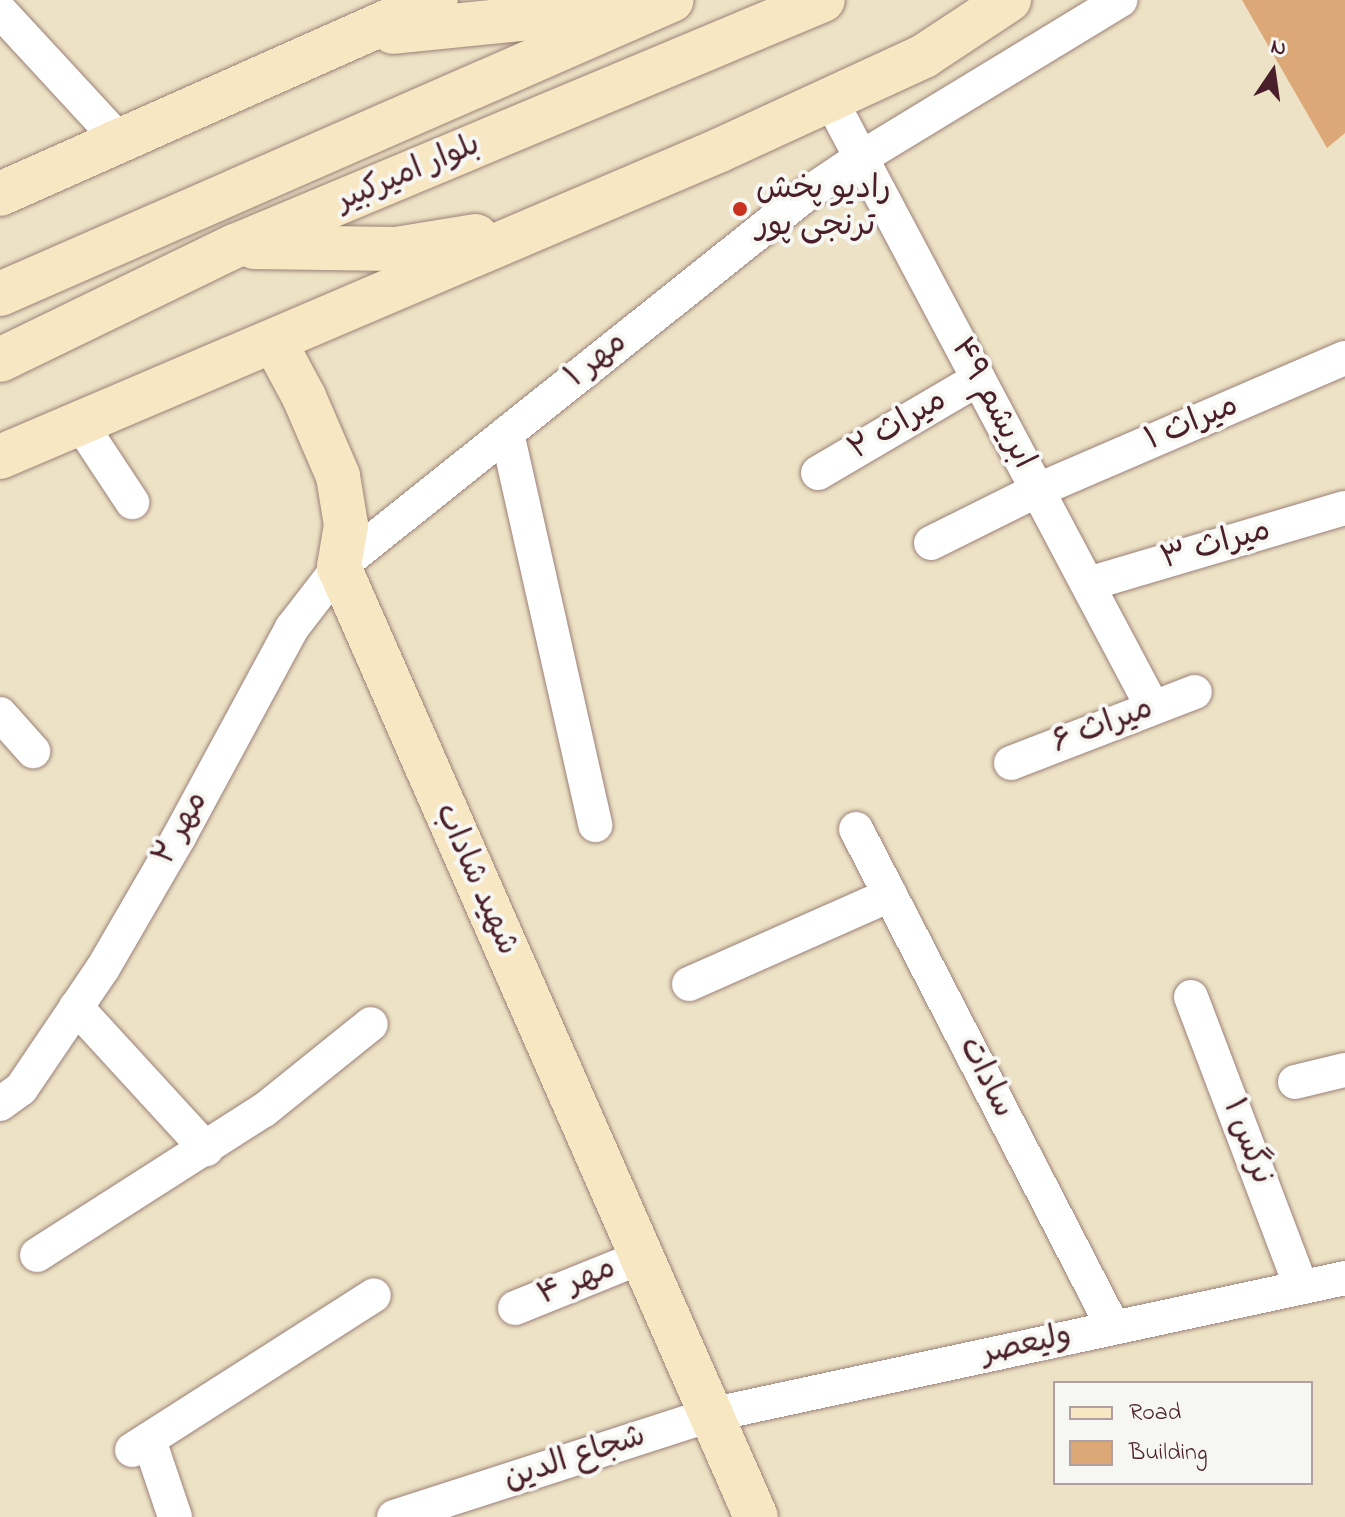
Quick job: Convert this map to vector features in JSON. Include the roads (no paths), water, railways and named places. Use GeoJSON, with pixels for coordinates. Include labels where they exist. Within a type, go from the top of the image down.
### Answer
{"type":"FeatureCollection","features":[{"type":"Feature","properties":{"kind":"street"},"geometry":{"type":"LineString","coordinates":[[0,194],[436,0]]}},
{"type":"Feature","properties":{"kind":"street","name":"بلوار امیرکبیر"},"geometry":{"type":"LineString","coordinates":[[0,360],[235,246],[823,0]]}},
{"type":"Feature","properties":{"kind":"street"},"geometry":{"type":"LineString","coordinates":[[0,457],[830,99],[924,56],[1009,0]]}},
{"type":"Feature","properties":{"kind":"street","name":"مهر ۱"},"geometry":{"type":"LineString","coordinates":[[339,567],[804,196],[859,159],[1120,0]]}},
{"type":"Feature","properties":{"kind":"street"},"geometry":{"type":"LineString","coordinates":[[355,36],[666,2]]}},
{"type":"Feature","properties":{"kind":"street","name":"بلوار امیرکبیر"},"geometry":{"type":"LineString","coordinates":[[0,294],[666,2]]}},
{"type":"Feature","properties":{"kind":"street"},"geometry":{"type":"LineString","coordinates":[[0,11],[120,141]]}},
{"type":"Feature","properties":{"kind":"street","name":"ابریشم ۴۹"},"geometry":{"type":"LineString","coordinates":[[830,99],[859,159],[1153,708]]}},
{"type":"Feature","properties":{"kind":"street"},"geometry":{"type":"LineString","coordinates":[[235,246],[396,249],[541,226]]}},
{"type":"Feature","properties":{"kind":"street"},"geometry":{"type":"LineString","coordinates":[[274,341],[304,397],[338,476],[346,525],[339,567]]}},
{"type":"Feature","properties":{"kind":"street","name":"میراث ۱"},"geometry":{"type":"LineString","coordinates":[[931,543],[1038,490],[1345,358]]}},
{"type":"Feature","properties":{"kind":"street","name":"میراث ۲"},"geometry":{"type":"LineString","coordinates":[[818,473],[978,379]]}},
{"type":"Feature","properties":{"kind":"street"},"geometry":{"type":"LineString","coordinates":[[80,423],[132,502]]}},
{"type":"Feature","properties":{"kind":"street"},"geometry":{"type":"LineString","coordinates":[[507,433],[595,825]]}},
{"type":"Feature","properties":{"kind":"street","name":"میراث ۳"},"geometry":{"type":"LineString","coordinates":[[1088,584],[1345,508]]}},
{"type":"Feature","properties":{"kind":"street","name":"مهر ۲"},"geometry":{"type":"LineString","coordinates":[[10,1097],[76,1007],[179,837],[292,628],[339,567]]}},
{"type":"Feature","properties":{"kind":"street","name":"شهید شاداب"},"geometry":{"type":"LineString","coordinates":[[339,567],[639,1258],[756,1517]]}},
{"type":"Feature","properties":{"kind":"street","name":"میراث ۶"},"geometry":{"type":"LineString","coordinates":[[1011,763],[1195,692]]}},
{"type":"Feature","properties":{"kind":"street"},"geometry":{"type":"LineString","coordinates":[[0,714],[33,751]]}},
{"type":"Feature","properties":{"kind":"street","name":"سادات"},"geometry":{"type":"LineString","coordinates":[[856,829],[1113,1327]]}},
{"type":"Feature","properties":{"kind":"street"},"geometry":{"type":"LineString","coordinates":[[689,984],[890,895]]}},
{"type":"Feature","properties":{"kind":"street","name":"نرگس ۱"},"geometry":{"type":"LineString","coordinates":[[1191,997],[1301,1286]]}},
{"type":"Feature","properties":{"kind":"street"},"geometry":{"type":"LineString","coordinates":[[76,1007],[206,1149]]}},
{"type":"Feature","properties":{"kind":"street"},"geometry":{"type":"LineString","coordinates":[[37,1255],[264,1110],[371,1024]]}},
{"type":"Feature","properties":{"kind":"street"},"geometry":{"type":"LineString","coordinates":[[1295,1082],[1345,1070]]}},
{"type":"Feature","properties":{"kind":"street","name":"مهر ۴"},"geometry":{"type":"LineString","coordinates":[[515,1308],[639,1258]]}},
{"type":"Feature","properties":{"kind":"street","name":"ولیعصر"},"geometry":{"type":"LineString","coordinates":[[710,1415],[1345,1278]]}},
{"type":"Feature","properties":{"kind":"street"},"geometry":{"type":"LineString","coordinates":[[175,1517],[141,1445],[374,1295]]}},
{"type":"Feature","properties":{"kind":"street","name":"شجاع الدین"},"geometry":{"type":"LineString","coordinates":[[394,1517],[710,1415]]}},
{"type":"Feature","properties":{"kind":"place","name":"رادیو پخش ترنجی پور"},"geometry":{"type":"Point","coordinates":[740,209]}}]}
